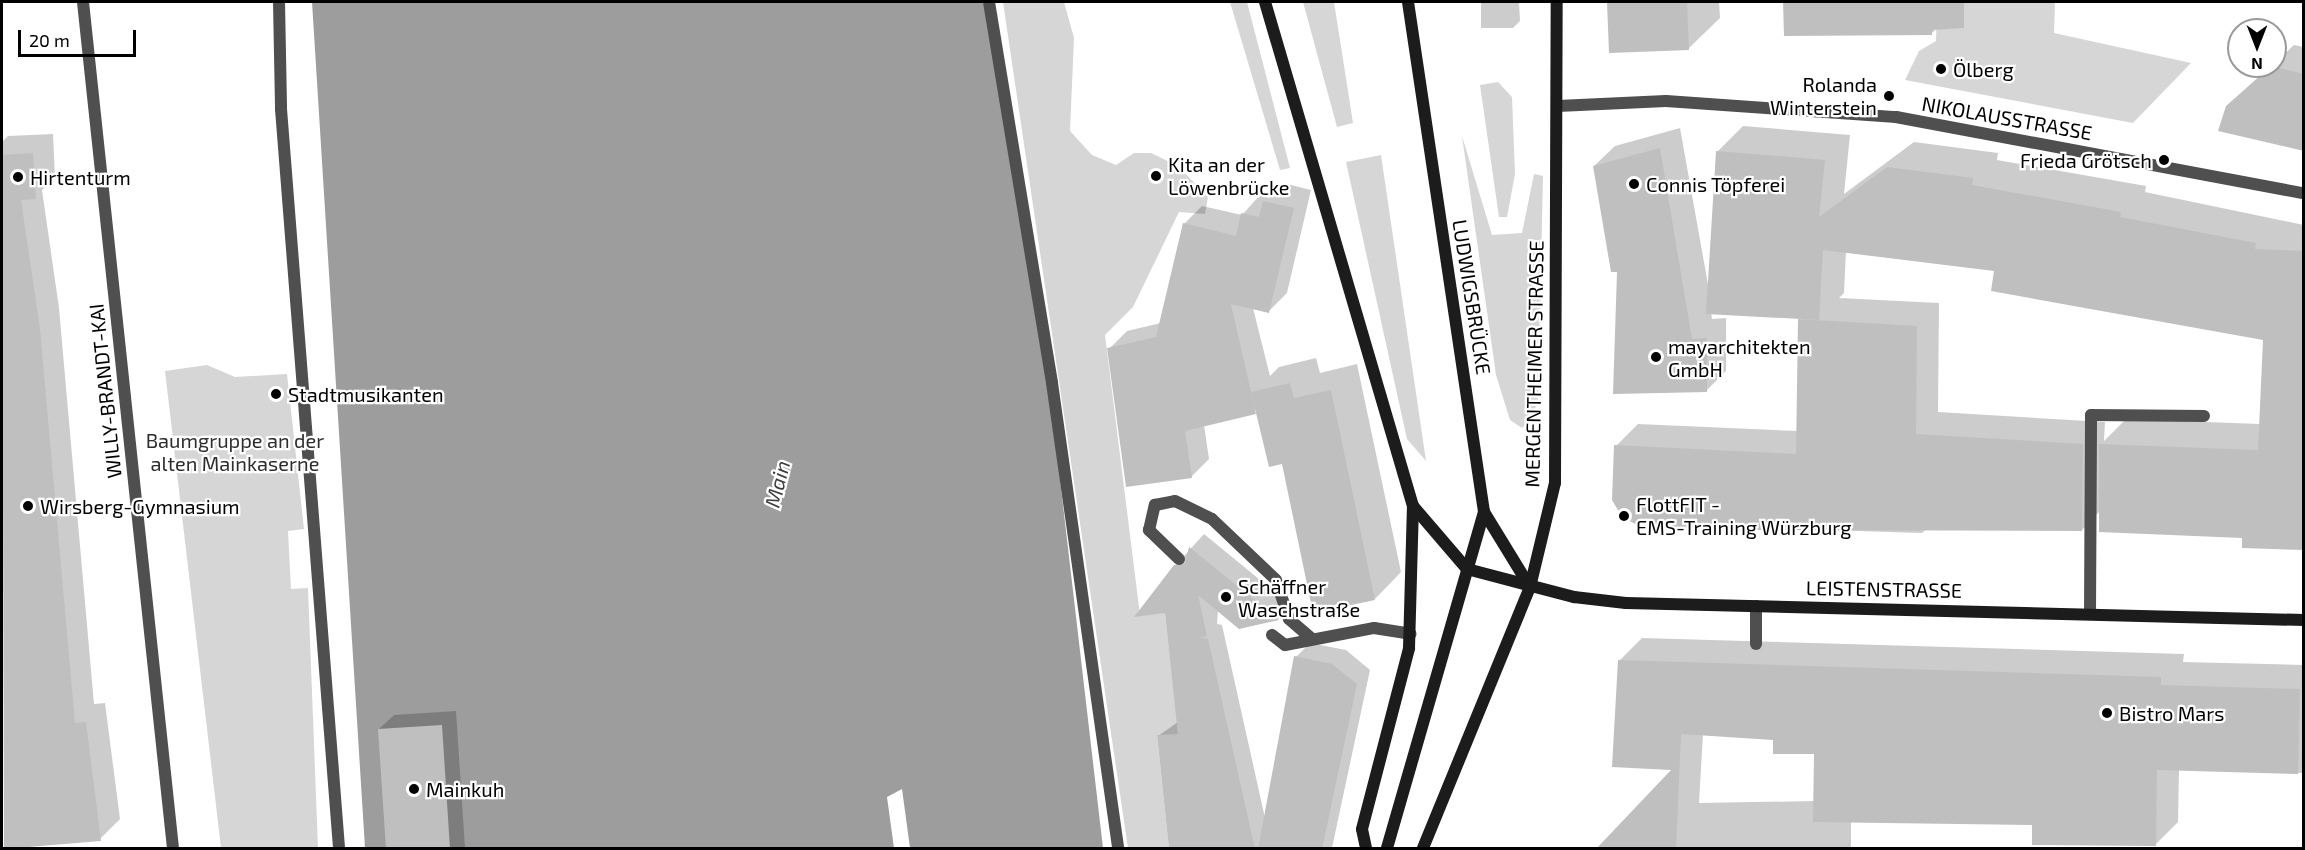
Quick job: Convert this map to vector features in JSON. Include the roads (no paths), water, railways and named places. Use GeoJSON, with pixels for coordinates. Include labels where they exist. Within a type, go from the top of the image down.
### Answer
{"type":"FeatureCollection","features":[{"type":"Feature","properties":{"kind":"main road"},"geometry":{"type":"LineString","coordinates":[[1265,2],[1413,506],[1411,634],[1362,829],[1366,849]]}},
{"type":"Feature","properties":{"kind":"main road","name":"LUDWIGSBRÜCKE"},"geometry":{"type":"LineString","coordinates":[[1408,2],[1484,512],[1530,587]]}},
{"type":"Feature","properties":{"kind":"main road","name":"MERGENTHEIMER STRASSE"},"geometry":{"type":"LineString","coordinates":[[1423,849],[1530,587],[1555,483],[1557,2]]}},
{"type":"Feature","properties":{"kind":"main road"},"geometry":{"type":"LineString","coordinates":[[1413,506],[1467,569]]}},
{"type":"Feature","properties":{"kind":"main road"},"geometry":{"type":"LineString","coordinates":[[1387,849],[1484,512]]}},
{"type":"Feature","properties":{"kind":"main road","name":"LEISTENSTRASSE"},"geometry":{"type":"LineString","coordinates":[[1467,569],[1530,587],[1626,603],[2090,612],[2304,620]]}},
{"type":"Feature","properties":{"kind":"street","name":"WILLY-BRANDT-KAI"},"geometry":{"type":"LineString","coordinates":[[83,2],[173,849]]}},
{"type":"Feature","properties":{"kind":"street"},"geometry":{"type":"LineString","coordinates":[[279,2],[281,109],[339,849]]}},
{"type":"Feature","properties":{"kind":"street"},"geometry":{"type":"LineString","coordinates":[[989,2],[1052,383],[1118,849]]}},
{"type":"Feature","properties":{"kind":"street","name":"NIKOLAUSSTRASSE"},"geometry":{"type":"LineString","coordinates":[[1558,106],[1666,102],[1896,117],[2304,193]]}},
{"type":"Feature","properties":{"kind":"street"},"geometry":{"type":"LineString","coordinates":[[2090,612],[2091,415],[2204,416]]}},
{"type":"Feature","properties":{"kind":"street"},"geometry":{"type":"LineString","coordinates":[[1179,559],[1149,530],[1155,505],[1175,501],[1212,519],[1276,580],[1289,619],[1310,637]]}},
{"type":"Feature","properties":{"kind":"street"},"geometry":{"type":"LineString","coordinates":[[1756,606],[1756,644]]}},
{"type":"Feature","properties":{"kind":"street"},"geometry":{"type":"LineString","coordinates":[[1272,635],[1285,645],[1310,637],[1374,628],[1411,634]]}},
{"type":"Feature","properties":{"kind":"water","name":"Main"},"geometry":{"type":"Polygon","coordinates":[[[312,2],[985,2],[1054,428],[1103,848],[910,848],[902,789],[887,797],[894,848],[365,848],[312,2]]]}},
{"type":"Feature","properties":{"kind":"place","name":"Ölberg"},"geometry":{"type":"Point","coordinates":[1941,69]}},
{"type":"Feature","properties":{"kind":"place","name":"Rolanda Winterstein"},"geometry":{"type":"Point","coordinates":[1889,96]}},
{"type":"Feature","properties":{"kind":"place","name":"Frieda Grötsch"},"geometry":{"type":"Point","coordinates":[2164,160]}},
{"type":"Feature","properties":{"kind":"place","name":"Kita an der Löwenbrücke"},"geometry":{"type":"Point","coordinates":[1156,176]}},
{"type":"Feature","properties":{"kind":"place","name":"Hirtenturm"},"geometry":{"type":"Point","coordinates":[18,177]}},
{"type":"Feature","properties":{"kind":"place","name":"Connis Töpferei"},"geometry":{"type":"Point","coordinates":[1634,184]}},
{"type":"Feature","properties":{"kind":"place","name":"mayarchitekten GmbH"},"geometry":{"type":"Point","coordinates":[1656,357]}},
{"type":"Feature","properties":{"kind":"place","name":"Stadtmusikanten"},"geometry":{"type":"Point","coordinates":[276,394]}},
{"type":"Feature","properties":{"kind":"place","name":"Wirsberg-Gymnasium"},"geometry":{"type":"Point","coordinates":[28,506]}},
{"type":"Feature","properties":{"kind":"place","name":"FlottFIT - EMS-Training Würzburg"},"geometry":{"type":"Point","coordinates":[1624,516]}},
{"type":"Feature","properties":{"kind":"place","name":"Schäffner Waschstraße"},"geometry":{"type":"Point","coordinates":[1226,597]}},
{"type":"Feature","properties":{"kind":"place","name":"Bistro Mars"},"geometry":{"type":"Point","coordinates":[2107,713]}},
{"type":"Feature","properties":{"kind":"place","name":"Mainkuh"},"geometry":{"type":"Point","coordinates":[414,789]}},
{"type":"Feature","properties":{"kind":"park label","name":"Baumgruppe an der alten Mainkaserne"},"geometry":{"type":"Point","coordinates":[235,452]}}]}
